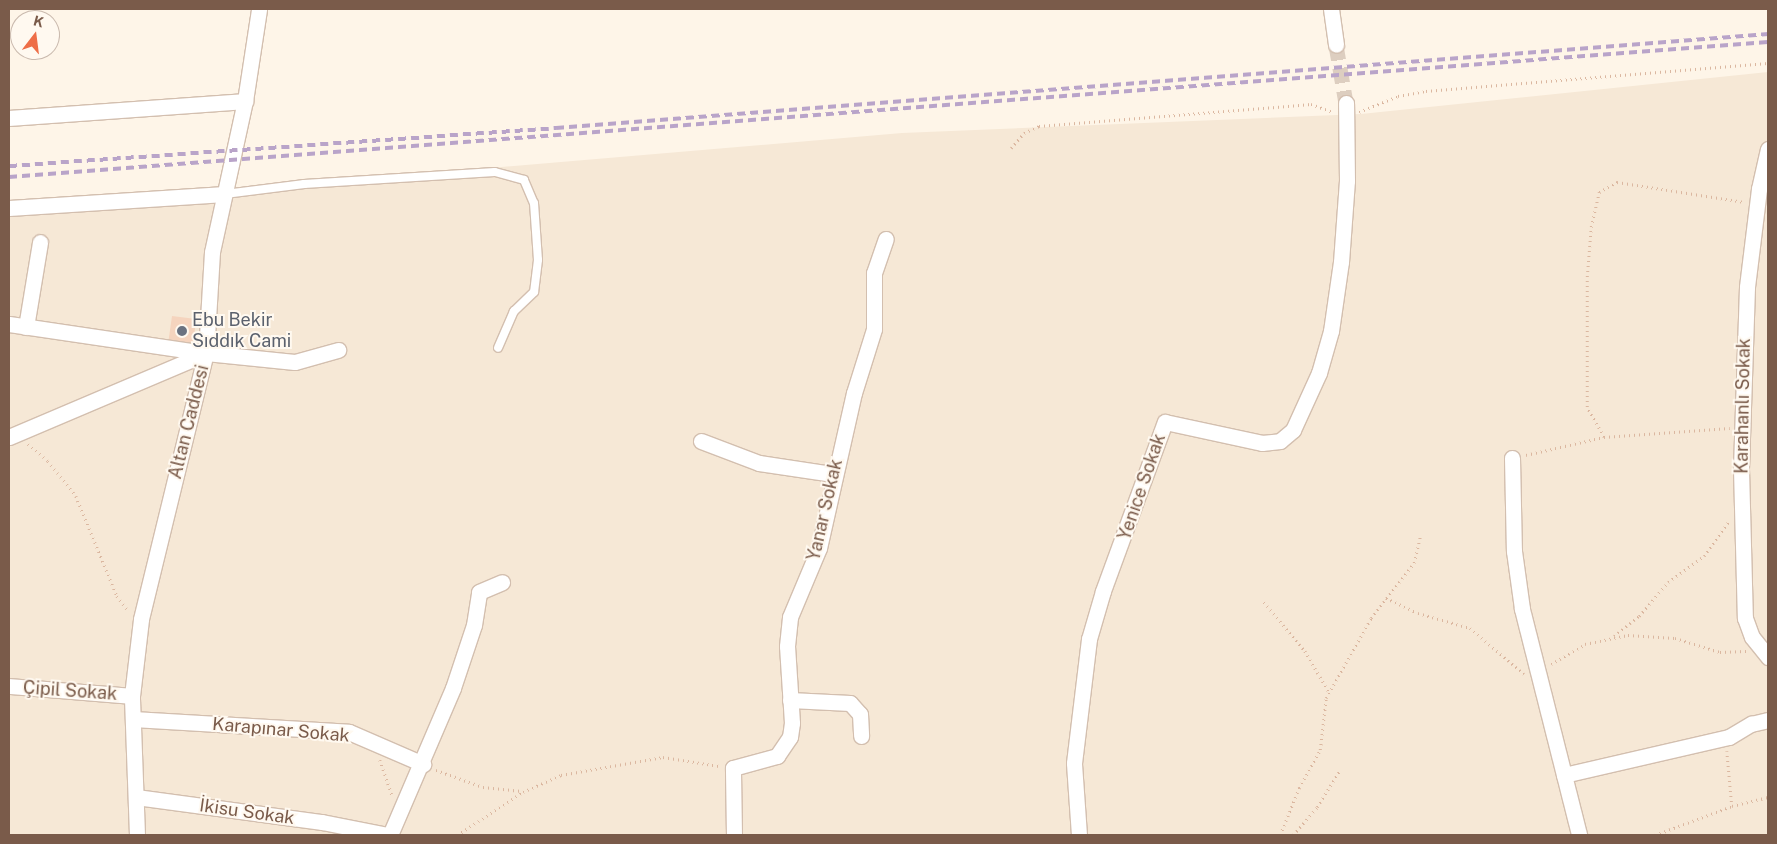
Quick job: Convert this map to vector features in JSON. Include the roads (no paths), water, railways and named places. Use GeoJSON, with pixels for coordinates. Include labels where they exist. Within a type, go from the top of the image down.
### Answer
{"type":"FeatureCollection","features":[{"type":"Feature","properties":{"kind":"street","name":"Altan Caddesi"},"geometry":{"type":"LineString","coordinates":[[138,835],[132,696],[141,623],[153,562],[206,353],[212,252],[245,101],[259,9]]}},
{"type":"Feature","properties":{"kind":"street"},"geometry":{"type":"LineString","coordinates":[[1331,9],[1336,46]]}},
{"type":"Feature","properties":{"kind":"street"},"geometry":{"type":"LineString","coordinates":[[9,118],[245,101]]}},
{"type":"Feature","properties":{"kind":"street","name":"Yenice Sokak"},"geometry":{"type":"LineString","coordinates":[[1079,835],[1074,763],[1089,639],[1103,591],[1165,422],[1262,442],[1280,442],[1293,430],[1319,373],[1331,331],[1341,262],[1347,181],[1346,110]]}},
{"type":"Feature","properties":{"kind":"street","name":"Karahanlı Sokak"},"geometry":{"type":"LineString","coordinates":[[1764,652],[1748,628],[1744,608],[1741,428],[1746,303],[1757,205],[1768,149]]}},
{"type":"Feature","properties":{"kind":"street"},"geometry":{"type":"LineString","coordinates":[[9,208],[225,194]]}},
{"type":"Feature","properties":{"kind":"street","name":"Yanar Sokak"},"geometry":{"type":"LineString","coordinates":[[734,835],[733,768],[777,756],[785,749],[792,730],[786,646],[790,617],[819,548],[833,474],[874,329],[874,273],[886,239]]}},
{"type":"Feature","properties":{"kind":"street"},"geometry":{"type":"LineString","coordinates":[[26,326],[40,242]]}},
{"type":"Feature","properties":{"kind":"street"},"geometry":{"type":"LineString","coordinates":[[9,324],[206,353],[295,362],[338,350]]}},
{"type":"Feature","properties":{"kind":"street"},"geometry":{"type":"LineString","coordinates":[[11,436],[206,353]]}},
{"type":"Feature","properties":{"kind":"street"},"geometry":{"type":"LineString","coordinates":[[701,441],[759,463],[833,474]]}},
{"type":"Feature","properties":{"kind":"street"},"geometry":{"type":"LineString","coordinates":[[1512,458],[1518,580],[1539,680],[1580,835]]}},
{"type":"Feature","properties":{"kind":"street"},"geometry":{"type":"LineString","coordinates":[[388,835],[423,764],[464,656],[479,592],[502,582]]}},
{"type":"Feature","properties":{"kind":"street","name":"Çipil Sokak"},"geometry":{"type":"LineString","coordinates":[[9,686],[132,696]]}},
{"type":"Feature","properties":{"kind":"street"},"geometry":{"type":"LineString","coordinates":[[790,700],[850,703],[860,714],[861,736]]}},
{"type":"Feature","properties":{"kind":"street","name":"Karapınar Sokak"},"geometry":{"type":"LineString","coordinates":[[133,719],[348,732],[423,764]]}},
{"type":"Feature","properties":{"kind":"street"},"geometry":{"type":"LineString","coordinates":[[1564,775],[1728,737],[1751,724],[1768,720]]}},
{"type":"Feature","properties":{"kind":"street","name":"İkisu Sokak"},"geometry":{"type":"LineString","coordinates":[[136,797],[322,822],[388,835]]}},
{"type":"Feature","properties":{"kind":"lane"},"geometry":{"type":"LineString","coordinates":[[225,194],[304,184],[495,172],[524,180],[534,203],[538,260],[534,292],[514,311],[498,348]]}},
{"type":"Feature","properties":{"kind":"tunnel"},"geometry":{"type":"LineString","coordinates":[[1336,45],[1346,103]]}},
{"type":"Feature","properties":{"kind":"railway"},"geometry":{"type":"LineString","coordinates":[[9,166],[556,128],[1768,34]]}},
{"type":"Feature","properties":{"kind":"railway"},"geometry":{"type":"LineString","coordinates":[[9,177],[1768,42]]}},
{"type":"Feature","properties":{"kind":"place","name":"Ebu Bekir Sıddık Cami"},"geometry":{"type":"Point","coordinates":[182,331]}}]}
